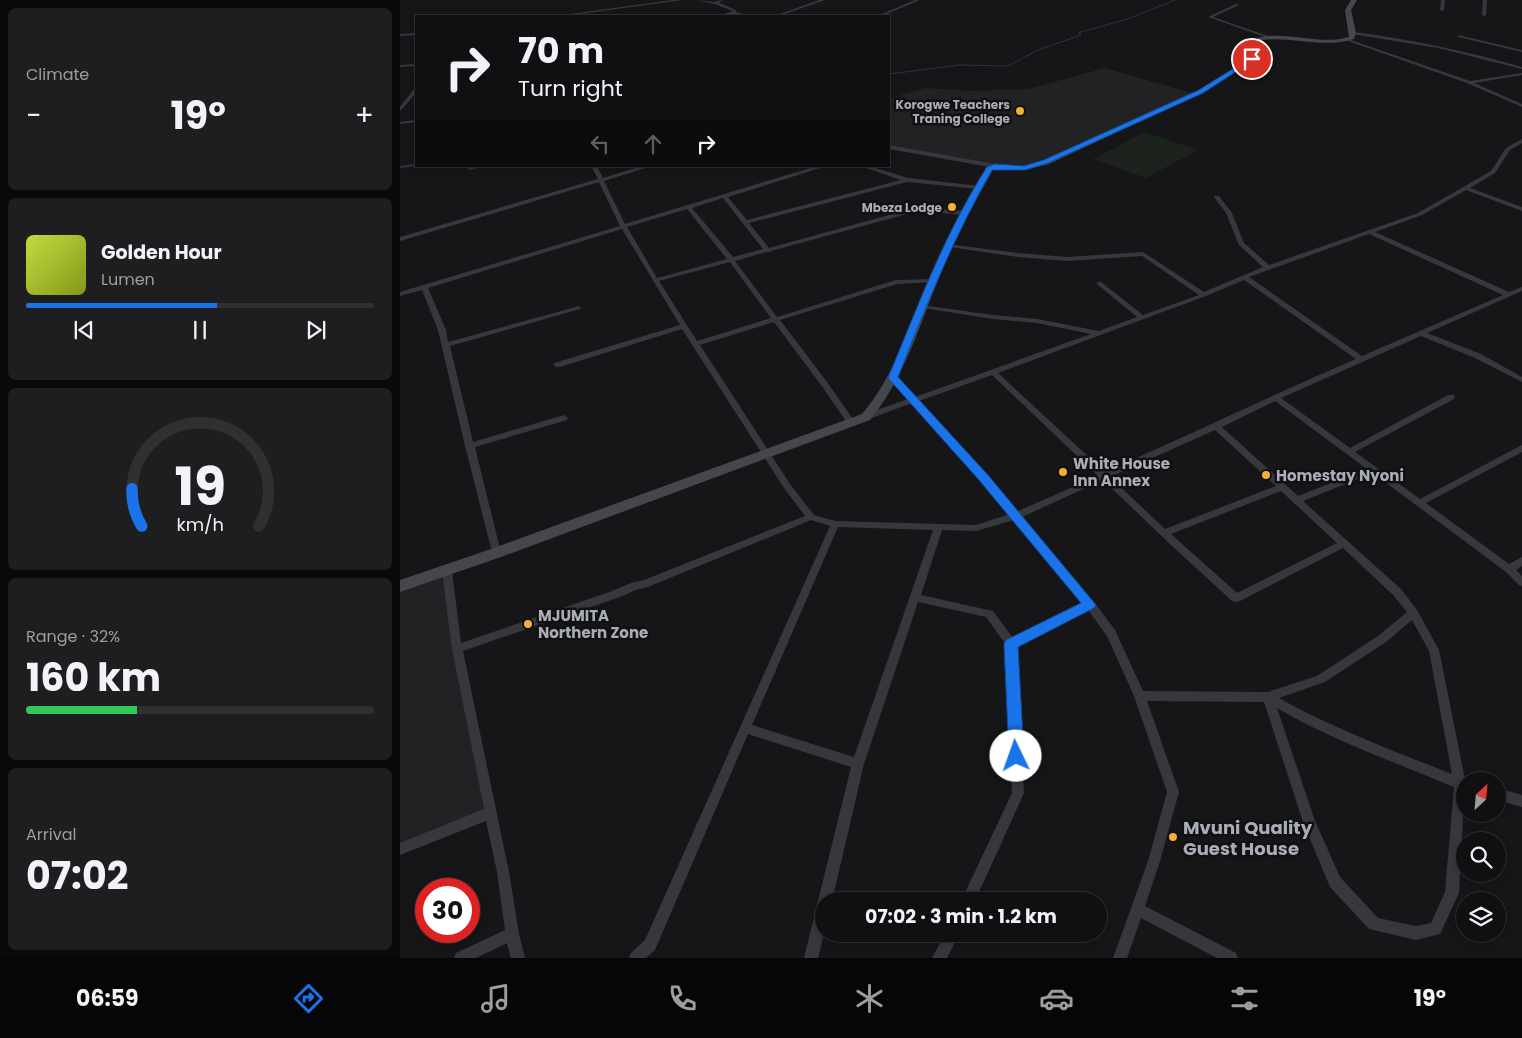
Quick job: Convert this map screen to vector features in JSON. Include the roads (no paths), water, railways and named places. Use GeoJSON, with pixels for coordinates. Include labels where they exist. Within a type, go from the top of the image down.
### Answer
{"type":"FeatureCollection","features":[{"type":"Feature","properties":{"kind":"street"},"geometry":{"type":"LineString","coordinates":[[566,15],[681,0]]}},
{"type":"Feature","properties":{"kind":"street"},"geometry":{"type":"LineString","coordinates":[[697,0],[713,3],[719,1],[718,4],[733,9],[734,13]]}},
{"type":"Feature","properties":{"kind":"street"},"geometry":{"type":"LineString","coordinates":[[779,15],[823,0]]}},
{"type":"Feature","properties":{"kind":"street"},"geometry":{"type":"LineString","coordinates":[[881,15],[918,0]]}},
{"type":"Feature","properties":{"kind":"street"},"geometry":{"type":"LineString","coordinates":[[1351,36],[1348,10],[1354,0]]}},
{"type":"Feature","properties":{"kind":"street"},"geometry":{"type":"LineString","coordinates":[[1442,10],[1444,0]]}},
{"type":"Feature","properties":{"kind":"street"},"geometry":{"type":"LineString","coordinates":[[1484,15],[1485,0]]}},
{"type":"Feature","properties":{"kind":"street"},"geometry":{"type":"LineString","coordinates":[[1237,5],[1210,17],[1267,37],[1334,42],[1351,36],[1382,36],[1430,45],[1522,68]]}},
{"type":"Feature","properties":{"kind":"street"},"geometry":{"type":"LineString","coordinates":[[725,15],[734,13],[743,15]]}},
{"type":"Feature","properties":{"kind":"street"},"geometry":{"type":"LineString","coordinates":[[400,35],[415,34]]}},
{"type":"Feature","properties":{"kind":"street"},"geometry":{"type":"LineString","coordinates":[[1351,36],[1469,82],[1522,106]]}},
{"type":"Feature","properties":{"kind":"street"},"geometry":{"type":"LineString","coordinates":[[1459,36],[1522,51]]}},
{"type":"Feature","properties":{"kind":"street"},"geometry":{"type":"LineString","coordinates":[[890,147],[995,166],[1025,168],[1046,162],[1201,91],[1252,59],[1258,50],[1259,39],[1267,37]]}},
{"type":"Feature","properties":{"kind":"street"},"geometry":{"type":"LineString","coordinates":[[400,66],[415,65]]}},
{"type":"Feature","properties":{"kind":"street"},"geometry":{"type":"LineString","coordinates":[[1469,82],[1522,74]]}},
{"type":"Feature","properties":{"kind":"street"},"geometry":{"type":"LineString","coordinates":[[400,110],[415,91]]}},
{"type":"Feature","properties":{"kind":"street"},"geometry":{"type":"LineString","coordinates":[[400,124],[415,121]]}},
{"type":"Feature","properties":{"kind":"street"},"geometry":{"type":"LineString","coordinates":[[400,586],[496,554],[851,422],[1204,295],[1268,268],[1420,214],[1493,172],[1508,149],[1522,142]]}},
{"type":"Feature","properties":{"kind":"street"},"geometry":{"type":"LineString","coordinates":[[866,417],[893,378],[933,280],[964,213],[987,171],[995,166]]}},
{"type":"Feature","properties":{"kind":"street"},"geometry":{"type":"LineString","coordinates":[[594,167],[624,228],[696,344],[768,453],[787,486],[811,517],[835,524],[976,528],[1016,516],[1216,426],[1275,397],[1522,289]]}},
{"type":"Feature","properties":{"kind":"street"},"geometry":{"type":"LineString","coordinates":[[400,239],[646,167]]}},
{"type":"Feature","properties":{"kind":"street"},"geometry":{"type":"LineString","coordinates":[[400,294],[624,228],[821,167]]}},
{"type":"Feature","properties":{"kind":"street"},"geometry":{"type":"LineString","coordinates":[[866,167],[907,180],[978,187]]}},
{"type":"Feature","properties":{"kind":"street"},"geometry":{"type":"LineString","coordinates":[[747,222],[907,180]]}},
{"type":"Feature","properties":{"kind":"street"},"geometry":{"type":"LineString","coordinates":[[1465,188],[1522,209]]}},
{"type":"Feature","properties":{"kind":"street"},"geometry":{"type":"LineString","coordinates":[[726,197],[768,250]]}},
{"type":"Feature","properties":{"kind":"street"},"geometry":{"type":"LineString","coordinates":[[1217,197],[1229,213],[1241,244],[1268,268]]}},
{"type":"Feature","properties":{"kind":"street"},"geometry":{"type":"LineString","coordinates":[[689,208],[706,225],[831,392],[851,422]]}},
{"type":"Feature","properties":{"kind":"street"},"geometry":{"type":"LineString","coordinates":[[656,280],[918,209],[964,213]]}},
{"type":"Feature","properties":{"kind":"street"},"geometry":{"type":"LineString","coordinates":[[1370,232],[1509,294]]}},
{"type":"Feature","properties":{"kind":"street"},"geometry":{"type":"LineString","coordinates":[[949,245],[1018,255],[1067,259],[1143,254],[1204,295]]}},
{"type":"Feature","properties":{"kind":"street"},"geometry":{"type":"LineString","coordinates":[[1244,277],[1362,359]]}},
{"type":"Feature","properties":{"kind":"street"},"geometry":{"type":"LineString","coordinates":[[696,344],[896,282],[933,280]]}},
{"type":"Feature","properties":{"kind":"street"},"geometry":{"type":"LineString","coordinates":[[1099,283],[1115,299],[1141,318]]}},
{"type":"Feature","properties":{"kind":"street"},"geometry":{"type":"LineString","coordinates":[[424,287],[442,330],[496,554]]}},
{"type":"Feature","properties":{"kind":"street"},"geometry":{"type":"LineString","coordinates":[[923,306],[993,317],[1037,321],[1098,333]]}},
{"type":"Feature","properties":{"kind":"street"},"geometry":{"type":"LineString","coordinates":[[445,345],[578,308]]}},
{"type":"Feature","properties":{"kind":"street"},"geometry":{"type":"LineString","coordinates":[[557,365],[685,326]]}},
{"type":"Feature","properties":{"kind":"street"},"geometry":{"type":"LineString","coordinates":[[1421,333],[1478,356],[1521,379]]}},
{"type":"Feature","properties":{"kind":"street"},"geometry":{"type":"LineString","coordinates":[[993,372],[1165,533],[1189,558],[1236,598],[1343,544]]}},
{"type":"Feature","properties":{"kind":"street"},"geometry":{"type":"LineString","coordinates":[[893,378],[1016,516],[1090,605],[1111,633],[1140,696],[1173,792],[1138,910],[1120,958]]}},
{"type":"Feature","properties":{"kind":"street"},"geometry":{"type":"LineString","coordinates":[[1275,397],[1509,569],[1522,582]]}},
{"type":"Feature","properties":{"kind":"street"},"geometry":{"type":"LineString","coordinates":[[1348,452],[1451,397]]}},
{"type":"Feature","properties":{"kind":"street"},"geometry":{"type":"LineString","coordinates":[[469,446],[564,418]]}},
{"type":"Feature","properties":{"kind":"street"},"geometry":{"type":"LineString","coordinates":[[1216,426],[1397,592],[1413,613],[1434,650],[1459,772]]}},
{"type":"Feature","properties":{"kind":"street"},"geometry":{"type":"LineString","coordinates":[[1419,503],[1522,448]]}},
{"type":"Feature","properties":{"kind":"street"},"geometry":{"type":"LineString","coordinates":[[1296,500],[1372,470]]}},
{"type":"Feature","properties":{"kind":"street"},"geometry":{"type":"LineString","coordinates":[[1165,533],[1281,486]]}},
{"type":"Feature","properties":{"kind":"street"},"geometry":{"type":"LineString","coordinates":[[457,649],[644,584],[811,517]]}},
{"type":"Feature","properties":{"kind":"street"},"geometry":{"type":"LineString","coordinates":[[636,958],[650,946],[835,524]]}},
{"type":"Feature","properties":{"kind":"street"},"geometry":{"type":"LineString","coordinates":[[827,892],[858,764],[938,527]]}},
{"type":"Feature","properties":{"kind":"street"},"geometry":{"type":"LineString","coordinates":[[1509,569],[1522,561]]}},
{"type":"Feature","properties":{"kind":"street"},"geometry":{"type":"LineString","coordinates":[[447,571],[457,649],[503,872],[512,934],[518,958]]}},
{"type":"Feature","properties":{"kind":"street"},"geometry":{"type":"LineString","coordinates":[[914,597],[989,614],[1011,644],[1018,793],[972,892]]}},
{"type":"Feature","properties":{"kind":"street"},"geometry":{"type":"LineString","coordinates":[[1011,644],[1090,605]]}},
{"type":"Feature","properties":{"kind":"street"},"geometry":{"type":"LineString","coordinates":[[1140,696],[1268,697],[1321,679],[1382,639],[1413,613]]}},
{"type":"Feature","properties":{"kind":"street"},"geometry":{"type":"LineString","coordinates":[[1268,697],[1309,822],[1335,882],[1374,924],[1416,933],[1435,928],[1452,893],[1459,822]]}},
{"type":"Feature","properties":{"kind":"street"},"geometry":{"type":"LineString","coordinates":[[1268,697],[1299,715],[1339,733],[1456,782]]}},
{"type":"Feature","properties":{"kind":"street"},"geometry":{"type":"LineString","coordinates":[[745,728],[858,764]]}},
{"type":"Feature","properties":{"kind":"street"},"geometry":{"type":"LineString","coordinates":[[1506,796],[1522,801]]}},
{"type":"Feature","properties":{"kind":"street"},"geometry":{"type":"LineString","coordinates":[[400,850],[490,812]]}},
{"type":"Feature","properties":{"kind":"street"},"geometry":{"type":"LineString","coordinates":[[1138,910],[1231,958]]}},
{"type":"Feature","properties":{"kind":"street"},"geometry":{"type":"LineString","coordinates":[[461,958],[512,934]]}},
{"type":"Feature","properties":{"kind":"street"},"geometry":{"type":"LineString","coordinates":[[811,958],[815,941]]}},
{"type":"Feature","properties":{"kind":"street"},"geometry":{"type":"LineString","coordinates":[[939,958],[948,942]]}},
{"type":"Feature","properties":{"kind":"waterway"},"geometry":{"type":"LineString","coordinates":[[890,74],[960,65],[1008,66],[1038,50],[1081,35],[1079,33],[1081,32],[1128,19],[1175,0]]}},
{"type":"Feature","properties":{"kind":"waterway"},"geometry":{"type":"LineString","coordinates":[[400,167],[415,165]]}},
{"type":"Feature","properties":{"kind":"waterway"},"geometry":{"type":"LineString","coordinates":[[467,167],[470,169],[477,167]]}},
{"type":"Feature","properties":{"kind":"place","name":"Korogwe Teachers Traning College"},"geometry":{"type":"Point","coordinates":[1020,111]}},
{"type":"Feature","properties":{"kind":"place","name":"Mbeza Lodge"},"geometry":{"type":"Point","coordinates":[952,207]}},
{"type":"Feature","properties":{"kind":"place","name":"White House Inn Annex"},"geometry":{"type":"Point","coordinates":[1063,472]}},
{"type":"Feature","properties":{"kind":"place","name":"Homestay Nyoni"},"geometry":{"type":"Point","coordinates":[1266,475]}},
{"type":"Feature","properties":{"kind":"place","name":"MJUMITA Northern Zone"},"geometry":{"type":"Point","coordinates":[528,624]}},
{"type":"Feature","properties":{"kind":"place","name":"Mvuni Quality Guest House"},"geometry":{"type":"Point","coordinates":[1173,837]}}]}
